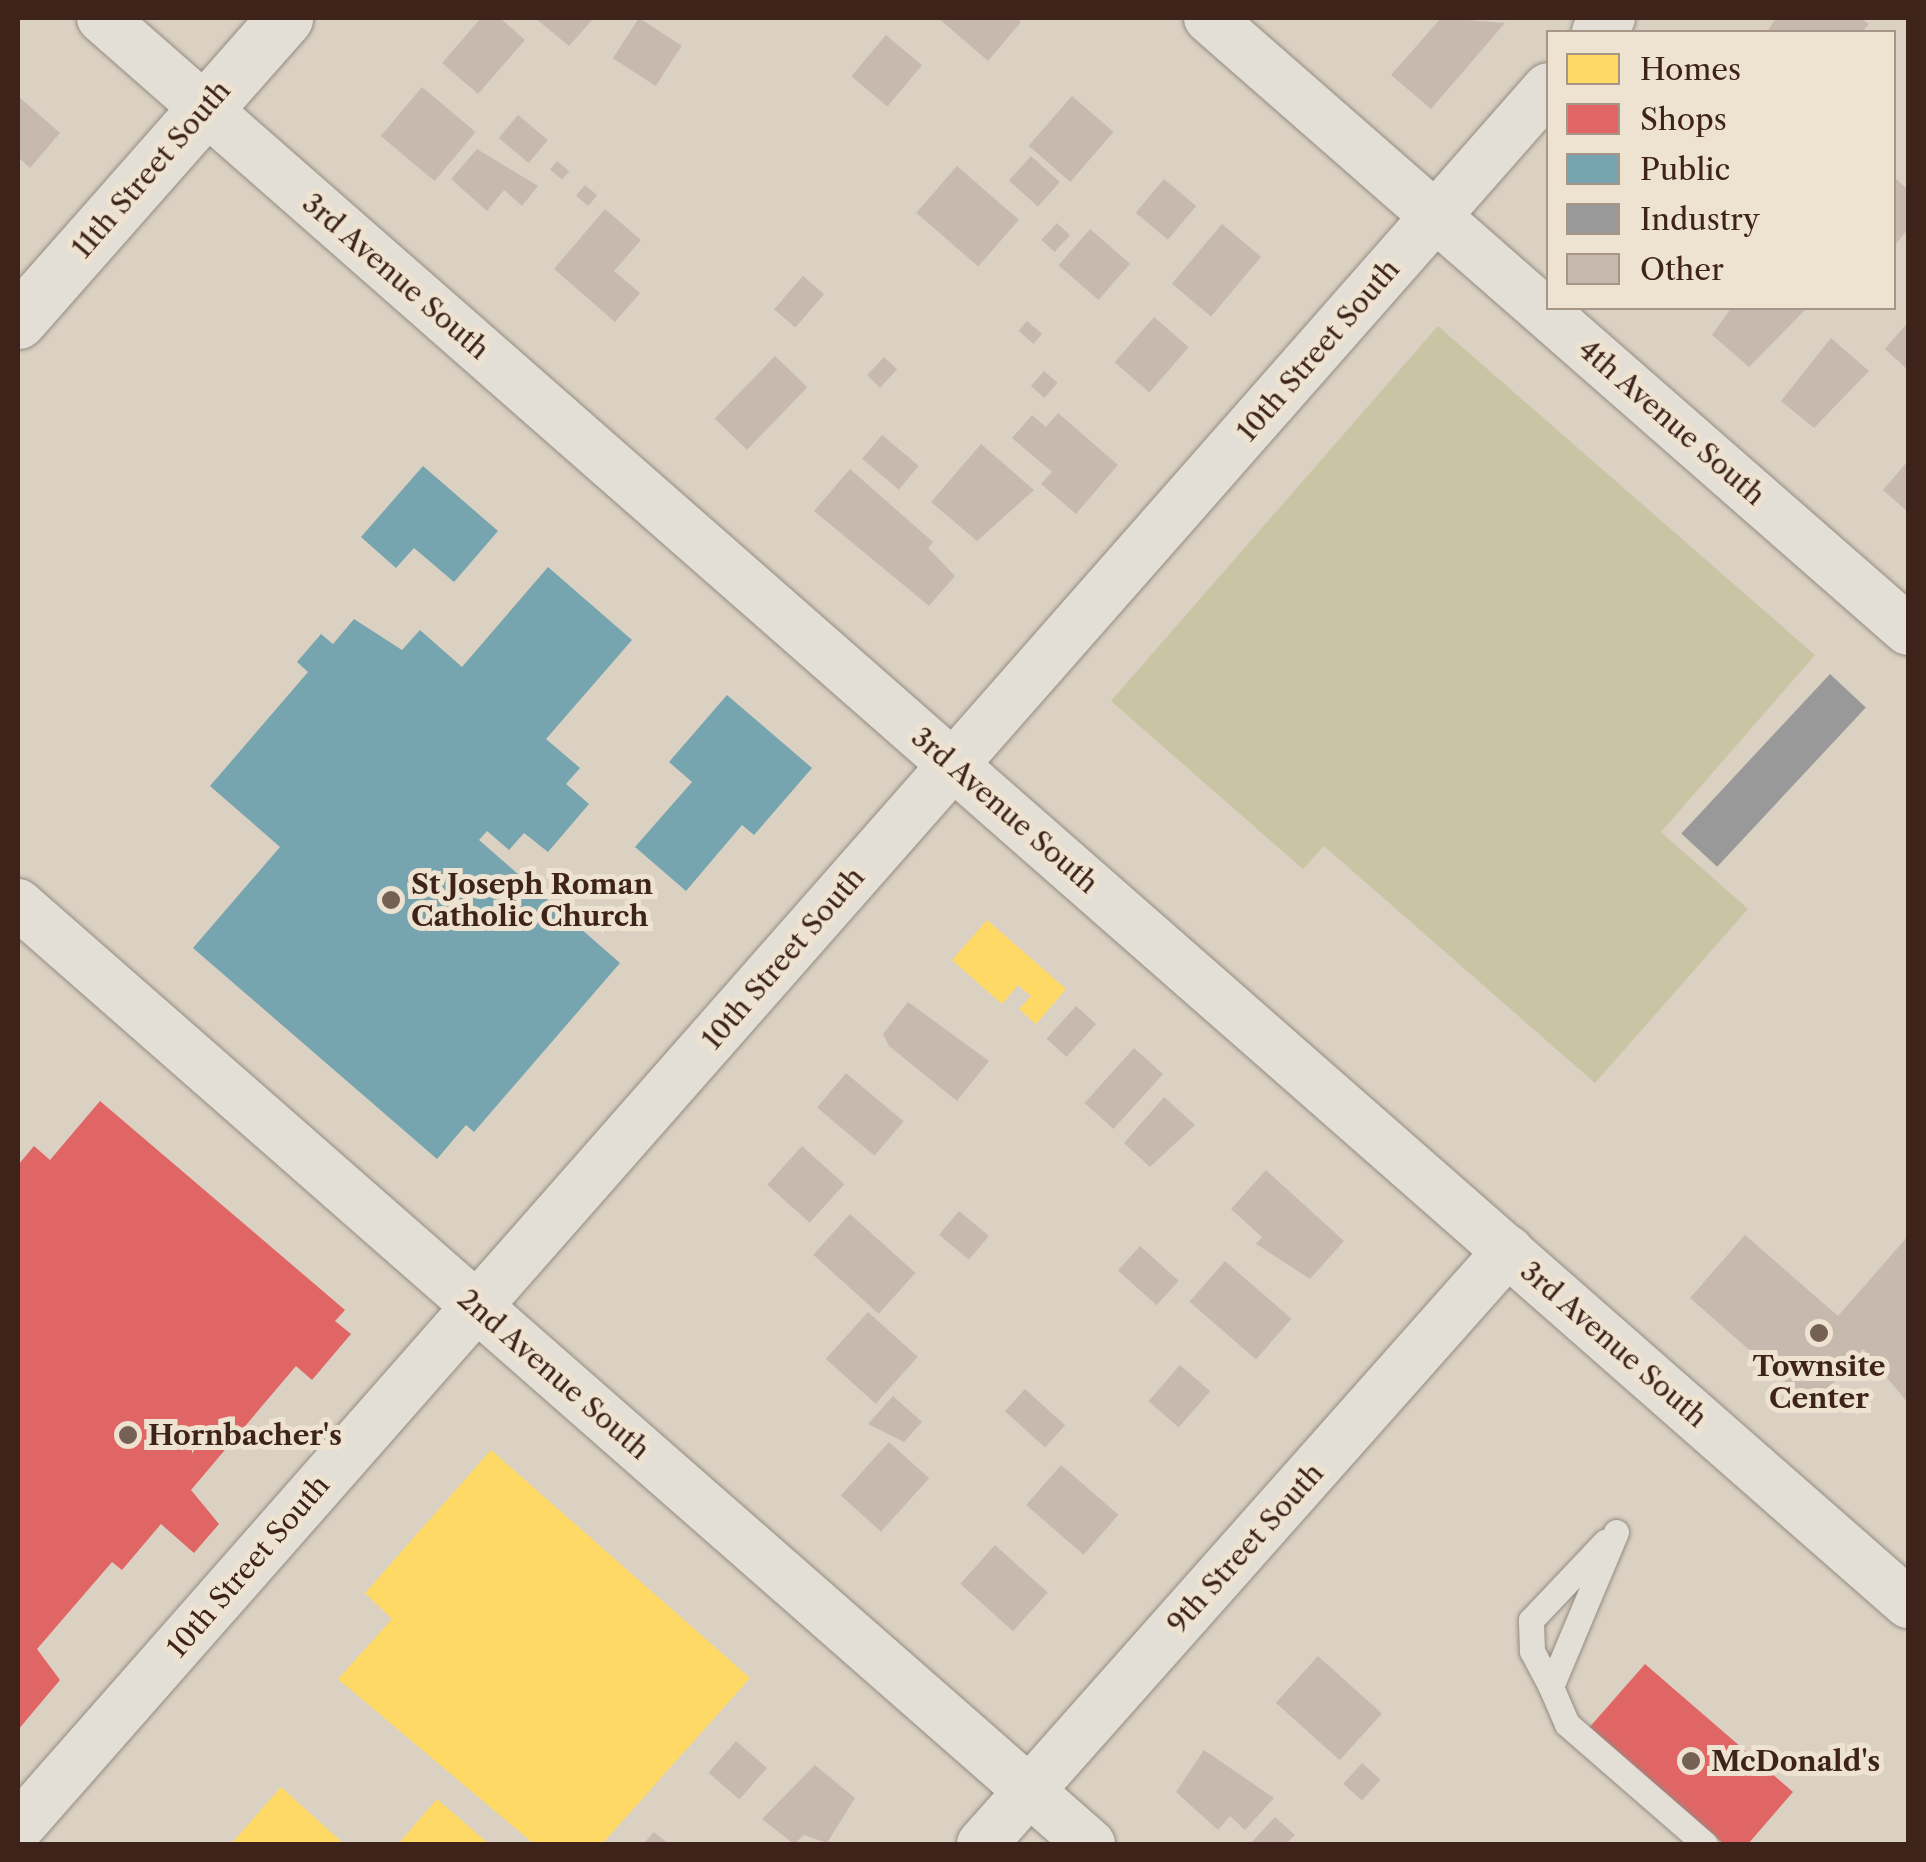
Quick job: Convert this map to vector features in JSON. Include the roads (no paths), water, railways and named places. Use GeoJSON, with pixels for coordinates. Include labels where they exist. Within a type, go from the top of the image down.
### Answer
{"type":"FeatureCollection","features":[{"type":"Feature","properties":{"kind":"street","name":"3rd Avenue South"},"geometry":{"type":"LineString","coordinates":[[102,18],[1908,1603]]}},
{"type":"Feature","properties":{"kind":"street","name":"11th Street South"},"geometry":{"type":"LineString","coordinates":[[18,320],[285,18]]}},
{"type":"Feature","properties":{"kind":"street","name":"4th Avenue South"},"geometry":{"type":"LineString","coordinates":[[1209,18],[1908,630]]}},
{"type":"Feature","properties":{"kind":"street","name":"10th Street South"},"geometry":{"type":"LineString","coordinates":[[18,1828],[1546,90]]}},
{"type":"Feature","properties":{"kind":"street","name":"2nd Avenue South"},"geometry":{"type":"LineString","coordinates":[[18,904],[1090,1844]]}},
{"type":"Feature","properties":{"kind":"street","name":"9th Street South"},"geometry":{"type":"LineString","coordinates":[[982,1844],[1508,1251]]}},
{"type":"Feature","properties":{"kind":"lane"},"geometry":{"type":"LineString","coordinates":[[1550,1687],[1616,1532],[1531,1620],[1532,1650],[1567,1724],[1705,1844]]}},
{"type":"Feature","properties":{"kind":"place","name":"St Joseph Roman Catholic Church"},"geometry":{"type":"Point","coordinates":[391,900]}},
{"type":"Feature","properties":{"kind":"place","name":"Townsite Center"},"geometry":{"type":"Point","coordinates":[1819,1333]}},
{"type":"Feature","properties":{"kind":"place","name":"Hornbacher's"},"geometry":{"type":"Point","coordinates":[128,1435]}},
{"type":"Feature","properties":{"kind":"place","name":"McDonald's"},"geometry":{"type":"Point","coordinates":[1691,1761]}}]}
